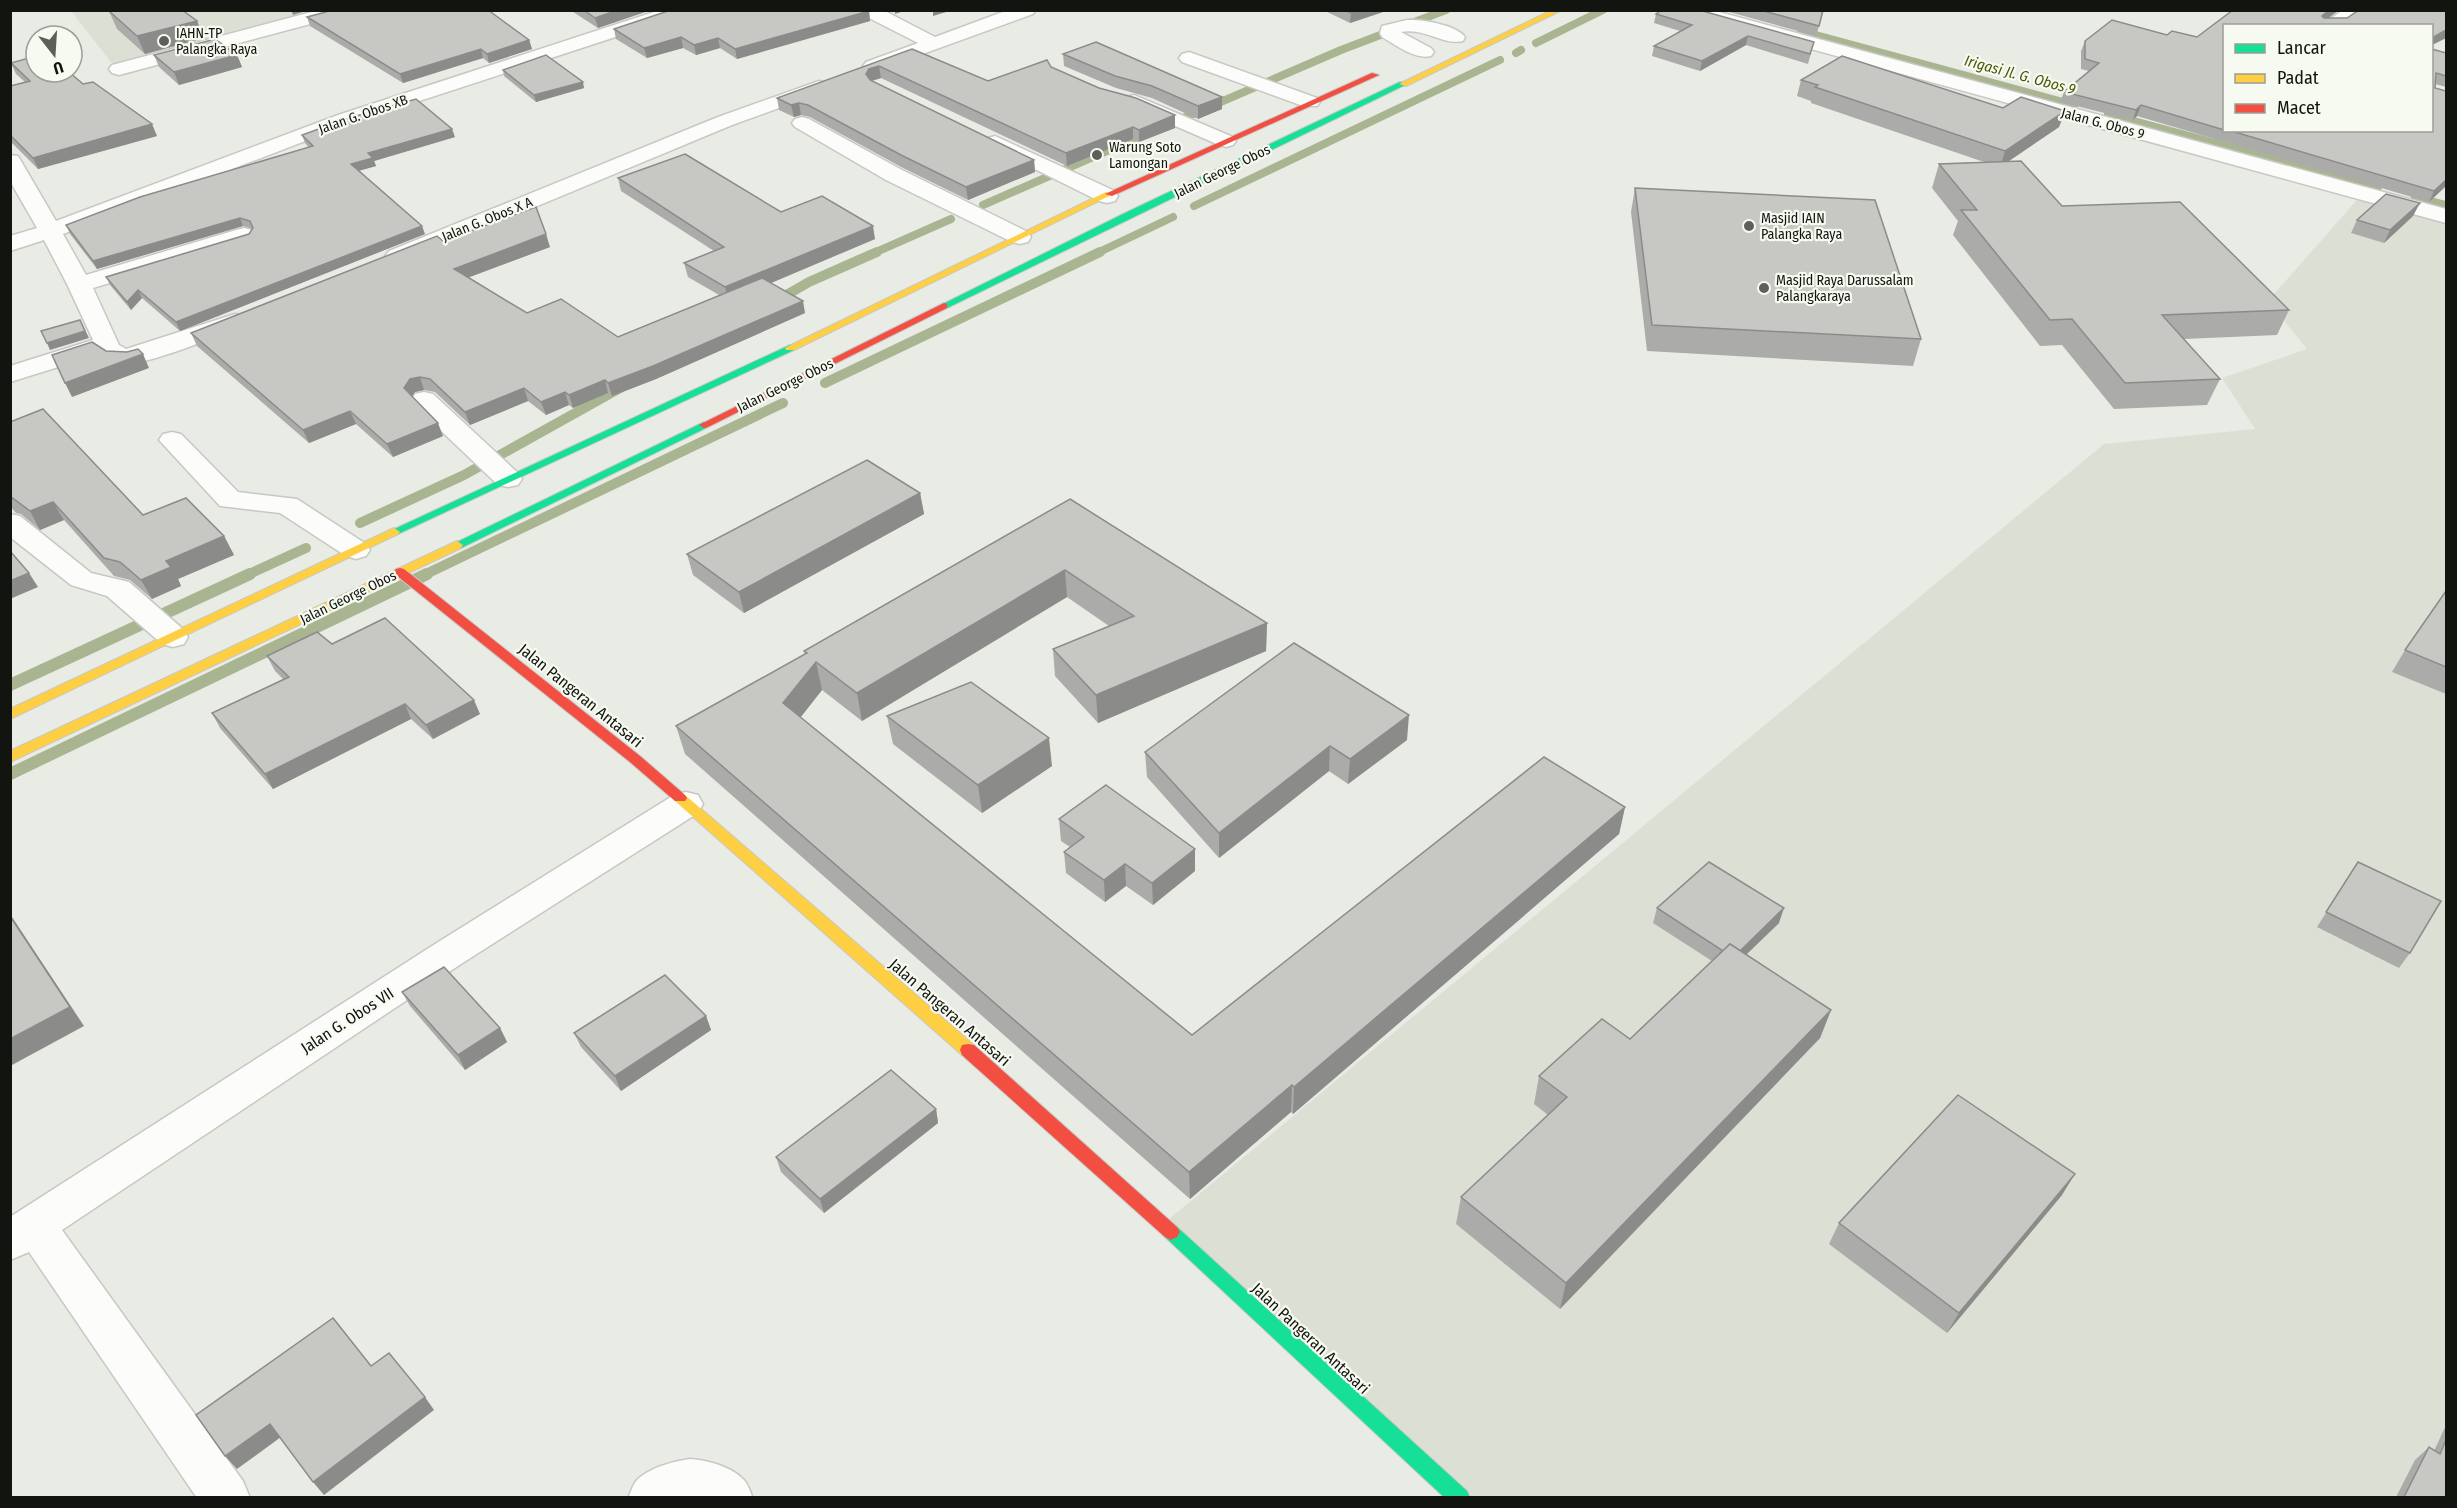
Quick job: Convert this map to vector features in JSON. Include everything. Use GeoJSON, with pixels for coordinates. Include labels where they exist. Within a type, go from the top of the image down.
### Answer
{"type":"FeatureCollection","features":[{"type":"Feature","properties":{"kind":"main road","name":"Jalan George Obos"},"geometry":{"type":"LineString","coordinates":[[10,757],[566,492],[1126,216],[1559,10]]}},
{"type":"Feature","properties":{"kind":"main road"},"geometry":{"type":"LineString","coordinates":[[1406,60],[1465,33]]}},
{"type":"Feature","properties":{"kind":"main road","name":"Jalan George Obos"},"geometry":{"type":"LineString","coordinates":[[10,715],[1107,196],[1310,102],[1389,69]]}},
{"type":"Feature","properties":{"kind":"main road","name":"Jalan Pangeran Antasari"},"geometry":{"type":"LineString","coordinates":[[400,572],[635,759],[1071,1140],[1460,1497]]}},
{"type":"Feature","properties":{"kind":"street"},"geometry":{"type":"LineString","coordinates":[[119,69],[342,10]]}},
{"type":"Feature","properties":{"kind":"street","name":"Jalan G. Obos XB"},"geometry":{"type":"LineString","coordinates":[[50,231],[345,119],[680,10]]}},
{"type":"Feature","properties":{"kind":"street","name":"Jalan G. Obos X A"},"geometry":{"type":"LineString","coordinates":[[374,265],[725,122],[932,43],[1027,10]]}},
{"type":"Feature","properties":{"kind":"street","name":"Jalan G. Obos 9"},"geometry":{"type":"LineString","coordinates":[[1689,10],[2446,216]]}},
{"type":"Feature","properties":{"kind":"street"},"geometry":{"type":"LineString","coordinates":[[2332,24],[2356,10]]}},
{"type":"Feature","properties":{"kind":"street"},"geometry":{"type":"LineString","coordinates":[[874,13],[932,43]]}},
{"type":"Feature","properties":{"kind":"street"},"geometry":{"type":"LineString","coordinates":[[1424,52],[1394,37],[1389,30],[1409,24],[1419,24],[1465,33]]}},
{"type":"Feature","properties":{"kind":"street"},"geometry":{"type":"LineString","coordinates":[[1189,58],[1310,102]]}},
{"type":"Feature","properties":{"kind":"street"},"geometry":{"type":"LineString","coordinates":[[1116,96],[1144,104],[1226,141]]}},
{"type":"Feature","properties":{"kind":"street"},"geometry":{"type":"LineString","coordinates":[[802,123],[894,174],[1020,237]]}},
{"type":"Feature","properties":{"kind":"street"},"geometry":{"type":"LineString","coordinates":[[979,134],[1107,196]]}},
{"type":"Feature","properties":{"kind":"street"},"geometry":{"type":"LineString","coordinates":[[10,161],[79,284],[106,344],[116,354],[134,356],[259,311]]}},
{"type":"Feature","properties":{"kind":"street"},"geometry":{"type":"LineString","coordinates":[[10,244],[50,231]]}},
{"type":"Feature","properties":{"kind":"street"},"geometry":{"type":"LineString","coordinates":[[79,284],[244,235]]}},
{"type":"Feature","properties":{"kind":"street"},"geometry":{"type":"LineString","coordinates":[[10,374],[106,344]]}},
{"type":"Feature","properties":{"kind":"street"},"geometry":{"type":"LineString","coordinates":[[424,400],[508,479]]}},
{"type":"Feature","properties":{"kind":"street"},"geometry":{"type":"LineString","coordinates":[[172,440],[230,501],[287,505],[356,550]]}},
{"type":"Feature","properties":{"kind":"street"},"geometry":{"type":"LineString","coordinates":[[10,522],[81,579],[95,584],[111,585],[118,589],[173,637]]}},
{"type":"Feature","properties":{"kind":"street","name":"Jalan G. Obos VII"},"geometry":{"type":"LineString","coordinates":[[23,1234],[448,954],[686,804]]}},
{"type":"Feature","properties":{"kind":"street"},"geometry":{"type":"LineString","coordinates":[[23,1234],[226,1497]]}},
{"type":"Feature","properties":{"kind":"street"},"geometry":{"type":"LineString","coordinates":[[652,1497],[670,1485],[696,1482],[716,1487],[729,1497]]}},
{"type":"Feature","properties":{"kind":"shaded area","name":"IAHN-TP Palangka Raya"},"geometry":{"type":"Polygon","coordinates":[[[71,11],[349,11],[118,71],[84,28],[84,24],[81,24],[71,11]]]}},
{"type":"Feature","properties":{"kind":"shaded area"},"geometry":{"type":"Polygon","coordinates":[[[2363,193],[2446,217],[2446,1497],[1471,1497],[1163,1224],[2104,444],[2255,429],[2222,378],[2307,349],[2268,301],[2363,193]]]}},
{"type":"Feature","properties":{"kind":"building"},"geometry":{"type":"Polygon","coordinates":[[[182,10],[197,21],[137,36],[109,11],[182,10]]]}},
{"type":"Feature","properties":{"kind":"building"},"geometry":{"type":"Polygon","coordinates":[[[333,10],[488,10],[529,40],[487,54],[481,49],[400,74],[307,17],[333,10]]]}},
{"type":"Feature","properties":{"kind":"building"},"geometry":{"type":"Polygon","coordinates":[[[584,10],[618,10],[595,18],[584,10]]]}},
{"type":"Feature","properties":{"kind":"building"},"geometry":{"type":"Polygon","coordinates":[[[671,10],[869,11],[735,49],[718,38],[694,45],[681,37],[644,48],[614,29],[671,10]]]}},
{"type":"Feature","properties":{"kind":"building"},"geometry":{"type":"Polygon","coordinates":[[[1662,10],[1699,10],[1814,42],[1810,54],[1748,36],[1702,61],[1654,46],[1692,25],[1656,14],[1662,10]]]}},
{"type":"Feature","properties":{"kind":"building"},"geometry":{"type":"Polygon","coordinates":[[[1760,10],[1823,10],[1819,26],[1760,10]]]}},
{"type":"Feature","properties":{"kind":"building"},"geometry":{"type":"Polygon","coordinates":[[[2233,10],[2329,10],[2322,16],[2324,18],[2347,18],[2359,10],[2446,10],[2446,30],[2433,37],[2433,24],[2223,24],[2223,130],[2141,105],[2136,110],[2064,92],[2099,63],[2085,59],[2085,41],[2112,20],[2167,35],[2172,31],[2197,37],[2233,10]]]}},
{"type":"Feature","properties":{"kind":"building"},"geometry":{"type":"Polygon","coordinates":[[[215,39],[237,55],[174,72],[154,55],[215,39]]]}},
{"type":"Feature","properties":{"kind":"building"},"geometry":{"type":"Polygon","coordinates":[[[1096,42],[1222,97],[1198,106],[1152,86],[1115,76],[1063,54],[1096,42]]]}},
{"type":"Feature","properties":{"kind":"building"},"geometry":{"type":"Polygon","coordinates":[[[912,49],[988,81],[1047,60],[1051,67],[1099,88],[1136,98],[1175,115],[1139,130],[1133,127],[1066,153],[879,66],[869,69],[866,74],[870,80],[1034,160],[966,187],[808,105],[799,103],[791,105],[777,98],[912,49]]]}},
{"type":"Feature","properties":{"kind":"building"},"geometry":{"type":"Polygon","coordinates":[[[2433,49],[2446,53],[2446,76],[2436,73],[2435,88],[2446,91],[2446,180],[2434,191],[2235,132],[2433,132],[2433,49]]]}},
{"type":"Feature","properties":{"kind":"building"},"geometry":{"type":"Polygon","coordinates":[[[546,55],[583,82],[534,95],[503,70],[546,55]]]}},
{"type":"Feature","properties":{"kind":"building"},"geometry":{"type":"Polygon","coordinates":[[[1842,56],[2003,108],[2021,97],[2065,111],[2005,151],[1815,87],[1818,85],[1801,80],[1842,56]]]}},
{"type":"Feature","properties":{"kind":"building"},"geometry":{"type":"Polygon","coordinates":[[[24,59],[24,75],[11,63],[24,59]]]}},
{"type":"Feature","properties":{"kind":"building"},"geometry":{"type":"Polygon","coordinates":[[[24,82],[84,84],[93,82],[152,124],[33,158],[10,135],[10,86],[24,82]]]}},
{"type":"Feature","properties":{"kind":"building"},"geometry":{"type":"Polygon","coordinates":[[[416,99],[452,129],[368,153],[373,158],[351,164],[422,226],[176,322],[138,290],[127,302],[106,277],[249,234],[253,228],[250,221],[240,218],[93,261],[66,225],[140,197],[313,146],[302,135],[349,118],[416,99]]]}},
{"type":"Feature","properties":{"kind":"building"},"geometry":{"type":"Polygon","coordinates":[[[685,154],[781,212],[822,196],[873,226],[725,287],[684,263],[724,247],[618,178],[685,154]]]}},
{"type":"Feature","properties":{"kind":"building"},"geometry":{"type":"Polygon","coordinates":[[[2021,161],[2062,206],[2180,202],[2289,310],[2162,315],[2220,379],[2125,383],[2072,319],[2050,320],[1961,210],[1977,210],[1939,164],[2021,161]]]}},
{"type":"Feature","properties":{"kind":"building","name":"Masjid Raya Darussalam Palangkaraya"},"geometry":{"type":"Polygon","coordinates":[[[1635,188],[1875,200],[1921,339],[1652,325],[1635,188]]]}},
{"type":"Feature","properties":{"kind":"building"},"geometry":{"type":"Polygon","coordinates":[[[2386,194],[2420,203],[2390,230],[2357,220],[2386,194]]]}},
{"type":"Feature","properties":{"kind":"building"},"geometry":{"type":"Polygon","coordinates":[[[536,207],[546,234],[454,269],[527,313],[561,299],[618,337],[762,278],[803,301],[653,366],[608,383],[605,380],[569,395],[565,392],[541,402],[524,388],[465,412],[430,379],[420,377],[410,379],[404,388],[438,423],[387,444],[350,411],[303,430],[191,333],[437,236],[443,241],[536,207]]]}},
{"type":"Feature","properties":{"kind":"building"},"geometry":{"type":"Polygon","coordinates":[[[80,320],[85,331],[47,343],[41,331],[80,320]]]}},
{"type":"Feature","properties":{"kind":"building"},"geometry":{"type":"Polygon","coordinates":[[[92,342],[106,351],[127,352],[138,349],[143,354],[65,383],[52,355],[92,342]]]}},
{"type":"Feature","properties":{"kind":"building"},"geometry":{"type":"Polygon","coordinates":[[[43,409],[143,515],[186,498],[224,536],[166,561],[171,567],[141,580],[120,562],[104,558],[53,502],[30,511],[10,496],[10,422],[43,409]]]}},
{"type":"Feature","properties":{"kind":"building"},"geometry":{"type":"Polygon","coordinates":[[[867,460],[920,493],[739,592],[687,554],[867,460]]]}},
{"type":"Feature","properties":{"kind":"building"},"geometry":{"type":"Polygon","coordinates":[[[1070,499],[1267,623],[1096,695],[1053,649],[1134,616],[1065,570],[857,693],[816,662],[783,703],[1192,1035],[1544,757],[1625,807],[1294,1087],[1292,1085],[1189,1172],[676,726],[807,653],[804,651],[1070,499]]]}},
{"type":"Feature","properties":{"kind":"building"},"geometry":{"type":"Polygon","coordinates":[[[10,551],[29,573],[10,581],[10,551]]]}},
{"type":"Feature","properties":{"kind":"building"},"geometry":{"type":"Polygon","coordinates":[[[2446,591],[2446,667],[2405,650],[2446,591]]]}},
{"type":"Feature","properties":{"kind":"building"},"geometry":{"type":"Polygon","coordinates":[[[385,618],[474,700],[426,725],[405,704],[265,774],[212,713],[289,677],[267,656],[317,632],[332,644],[385,618]]]}},
{"type":"Feature","properties":{"kind":"building"},"geometry":{"type":"Polygon","coordinates":[[[1294,643],[1409,715],[1350,759],[1330,746],[1219,833],[1145,752],[1294,643]]]}},
{"type":"Feature","properties":{"kind":"building"},"geometry":{"type":"Polygon","coordinates":[[[971,682],[1049,738],[978,785],[887,716],[971,682]]]}},
{"type":"Feature","properties":{"kind":"building"},"geometry":{"type":"Polygon","coordinates":[[[1106,785],[1195,849],[1152,883],[1125,864],[1104,880],[1064,852],[1084,837],[1059,819],[1106,785]]]}},
{"type":"Feature","properties":{"kind":"building"},"geometry":{"type":"Polygon","coordinates":[[[1709,862],[1784,908],[1740,951],[1730,944],[1723,951],[1657,908],[1709,862]]]}},
{"type":"Feature","properties":{"kind":"building"},"geometry":{"type":"Polygon","coordinates":[[[2358,862],[2441,901],[2410,953],[2326,912],[2358,862]]]}},
{"type":"Feature","properties":{"kind":"building"},"geometry":{"type":"Polygon","coordinates":[[[10,916],[70,1007],[10,1039],[10,916]]]}},
{"type":"Feature","properties":{"kind":"building"},"geometry":{"type":"Polygon","coordinates":[[[1730,944],[1831,1010],[1566,1283],[1461,1197],[1567,1097],[1539,1076],[1602,1019],[1630,1039],[1730,944]]]}},
{"type":"Feature","properties":{"kind":"building"},"geometry":{"type":"Polygon","coordinates":[[[444,967],[500,1028],[458,1055],[402,992],[444,967]]]}},
{"type":"Feature","properties":{"kind":"building"},"geometry":{"type":"Polygon","coordinates":[[[665,975],[706,1016],[615,1076],[574,1033],[665,975]]]}},
{"type":"Feature","properties":{"kind":"building"},"geometry":{"type":"Polygon","coordinates":[[[891,1070],[936,1109],[820,1199],[776,1157],[891,1070]]]}},
{"type":"Feature","properties":{"kind":"building"},"geometry":{"type":"Polygon","coordinates":[[[1958,1095],[2075,1174],[1959,1313],[1839,1223],[1958,1095]]]}},
{"type":"Feature","properties":{"kind":"building"},"geometry":{"type":"Polygon","coordinates":[[[333,1318],[371,1366],[389,1353],[425,1397],[313,1482],[270,1424],[225,1456],[196,1415],[333,1318]]]}},
{"type":"Feature","properties":{"kind":"building"},"geometry":{"type":"Polygon","coordinates":[[[2446,1440],[2446,1497],[2404,1497],[2429,1447],[2440,1454],[2446,1440]]]}},
{"type":"Feature","properties":{"kind":"waterway"},"geometry":{"type":"LineString","coordinates":[[1172,123],[1341,50],[1446,10]]}},
{"type":"Feature","properties":{"kind":"waterway"},"geometry":{"type":"LineString","coordinates":[[1536,43],[1603,10]]}},
{"type":"Feature","properties":{"kind":"waterway","name":"Irigasi Jl. G. Obos 9"},"geometry":{"type":"LineString","coordinates":[[1801,31],[2074,105]]}},
{"type":"Feature","properties":{"kind":"waterway"},"geometry":{"type":"LineString","coordinates":[[1516,53],[1521,50]]}},
{"type":"Feature","properties":{"kind":"waterway"},"geometry":{"type":"LineString","coordinates":[[1194,206],[1500,60]]}},
{"type":"Feature","properties":{"kind":"waterway","name":"Irigasi Jl. G. Obos 9"},"geometry":{"type":"LineString","coordinates":[[2108,114],[2378,187]]}},
{"type":"Feature","properties":{"kind":"waterway"},"geometry":{"type":"LineString","coordinates":[[983,205],[1148,133]]}},
{"type":"Feature","properties":{"kind":"waterway","name":"Irigasi Jl. G. Obos 9"},"geometry":{"type":"LineString","coordinates":[[2415,197],[2446,205]]}},
{"type":"Feature","properties":{"kind":"waterway"},"geometry":{"type":"LineString","coordinates":[[1097,253],[1173,217]]}},
{"type":"Feature","properties":{"kind":"waterway"},"geometry":{"type":"LineString","coordinates":[[874,253],[951,219]]}},
{"type":"Feature","properties":{"kind":"waterway"},"geometry":{"type":"LineString","coordinates":[[776,301],[809,282],[877,252]]}},
{"type":"Feature","properties":{"kind":"waterway"},"geometry":{"type":"LineString","coordinates":[[825,383],[1100,252]]}},
{"type":"Feature","properties":{"kind":"waterway"},"geometry":{"type":"LineString","coordinates":[[360,523],[464,475],[622,387]]}},
{"type":"Feature","properties":{"kind":"waterway"},"geometry":{"type":"LineString","coordinates":[[424,575],[783,403]]}},
{"type":"Feature","properties":{"kind":"waterway"},"geometry":{"type":"LineString","coordinates":[[247,575],[306,548]]}},
{"type":"Feature","properties":{"kind":"waterway"},"geometry":{"type":"LineString","coordinates":[[10,685],[250,574]]}},
{"type":"Feature","properties":{"kind":"waterway"},"geometry":{"type":"LineString","coordinates":[[10,774],[427,574]]}},
{"type":"Feature","properties":{"kind":"traffic: fast"},"geometry":{"type":"LineString","coordinates":[[944,306],[1403,84]]}},
{"type":"Feature","properties":{"kind":"traffic: fast"},"geometry":{"type":"LineString","coordinates":[[394,532],[790,348]]}},
{"type":"Feature","properties":{"kind":"traffic: fast"},"geometry":{"type":"LineString","coordinates":[[457,545],[704,425]]}},
{"type":"Feature","properties":{"kind":"traffic: fast"},"geometry":{"type":"LineString","coordinates":[[1171,1232],[1460,1498]]}},
{"type":"Feature","properties":{"kind":"traffic: slow"},"geometry":{"type":"LineString","coordinates":[[1403,84],[1559,10]]}},
{"type":"Feature","properties":{"kind":"traffic: slow"},"geometry":{"type":"LineString","coordinates":[[790,348],[1109,194]]}},
{"type":"Feature","properties":{"kind":"traffic: slow"},"geometry":{"type":"LineString","coordinates":[[10,715],[394,532]]}},
{"type":"Feature","properties":{"kind":"traffic: slow"},"geometry":{"type":"LineString","coordinates":[[10,757],[457,545]]}},
{"type":"Feature","properties":{"kind":"traffic: slow"},"geometry":{"type":"LineString","coordinates":[[680,798],[968,1050]]}},
{"type":"Feature","properties":{"kind":"traffic: jam"},"geometry":{"type":"LineString","coordinates":[[1109,194],[1375,75]]}},
{"type":"Feature","properties":{"kind":"traffic: jam"},"geometry":{"type":"LineString","coordinates":[[704,425],[944,306]]}},
{"type":"Feature","properties":{"kind":"traffic: jam"},"geometry":{"type":"LineString","coordinates":[[400,572],[635,759],[680,798]]}},
{"type":"Feature","properties":{"kind":"traffic: jam"},"geometry":{"type":"LineString","coordinates":[[968,1050],[1171,1232]]}},
{"type":"Feature","properties":{"kind":"place","name":"IAHN-TP Palangka Raya"},"geometry":{"type":"Point","coordinates":[164,41]}},
{"type":"Feature","properties":{"kind":"place","name":"Warung Soto Lamongan"},"geometry":{"type":"Point","coordinates":[1097,155]}},
{"type":"Feature","properties":{"kind":"place","name":"Masjid IAIN Palangka Raya"},"geometry":{"type":"Point","coordinates":[1749,226]}},
{"type":"Feature","properties":{"kind":"place","name":"Masjid Raya Darussalam Palangkaraya"},"geometry":{"type":"Point","coordinates":[1764,288]}}]}
